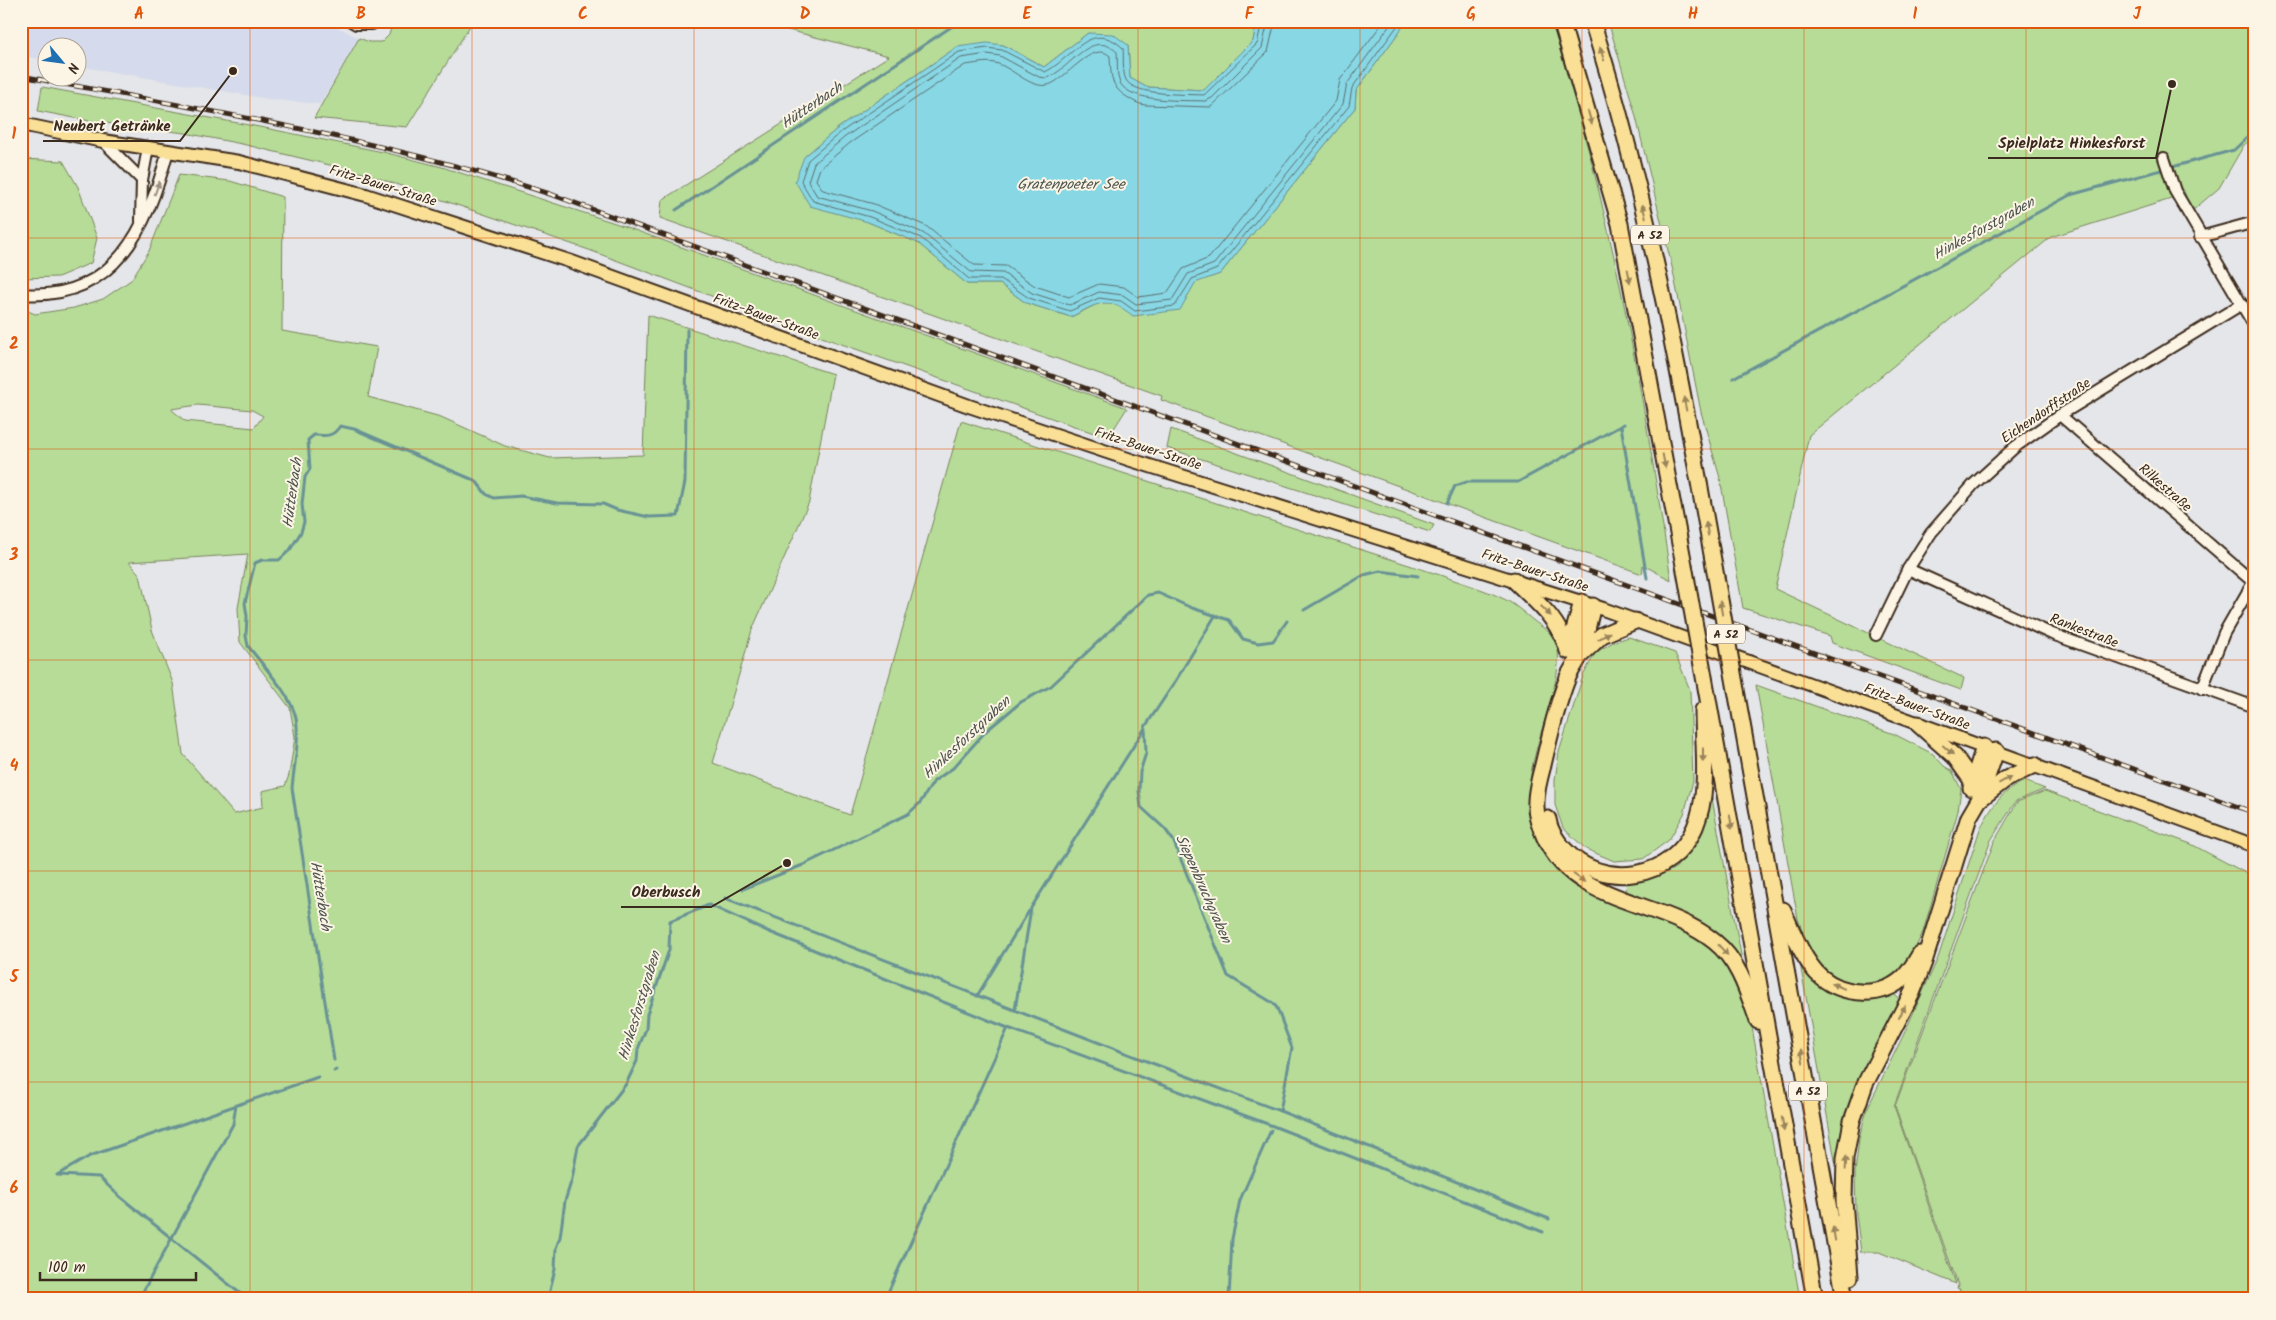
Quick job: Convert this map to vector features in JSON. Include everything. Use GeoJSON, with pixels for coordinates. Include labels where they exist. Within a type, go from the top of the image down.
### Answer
{"type":"FeatureCollection","features":[{"type":"Feature","properties":{"kind":"highway","name":"A 52"},"geometry":{"type":"LineString","coordinates":[[1562,21],[1620,224],[1684,565],[1814,1299]]}},
{"type":"Feature","properties":{"kind":"highway","name":"A 52"},"geometry":{"type":"LineString","coordinates":[[1592,21],[1609,73],[1646,219],[1694,452],[1845,1299]]}},
{"type":"Feature","properties":{"kind":"highway"},"geometry":{"type":"LineString","coordinates":[[1514,580],[1558,624],[1573,654]]}},
{"type":"Feature","properties":{"kind":"highway"},"geometry":{"type":"LineString","coordinates":[[1587,604],[1540,775],[1536,802],[1539,826],[1550,851],[1564,867],[1586,883],[1612,896],[1688,924],[1716,942],[1732,960],[1745,986],[1772,1059]]}},
{"type":"Feature","properties":{"kind":"highway"},"geometry":{"type":"LineString","coordinates":[[1573,654],[1602,635],[1635,621]]}},
{"type":"Feature","properties":{"kind":"highway"},"geometry":{"type":"LineString","coordinates":[[1540,775],[1549,823],[1559,843],[1572,858],[1588,868],[1607,875],[1632,875],[1656,869],[1675,856],[1688,841],[1696,826],[1702,800],[1703,671]]}},
{"type":"Feature","properties":{"kind":"highway"},"geometry":{"type":"LineString","coordinates":[[1918,724],[1955,757],[1972,781]]}},
{"type":"Feature","properties":{"kind":"highway"},"geometry":{"type":"LineString","coordinates":[[1969,817],[1972,781],[1990,749]]}},
{"type":"Feature","properties":{"kind":"highway"},"geometry":{"type":"LineString","coordinates":[[1852,1299],[1844,1200],[1845,1158],[1852,1120],[1865,1084],[1912,993],[1924,962],[1930,937],[1969,817],[1979,800],[1990,749]]}},
{"type":"Feature","properties":{"kind":"highway"},"geometry":{"type":"LineString","coordinates":[[1979,800],[2006,779],[2035,765]]}},
{"type":"Feature","properties":{"kind":"highway"},"geometry":{"type":"LineString","coordinates":[[1771,883],[1795,940],[1819,976],[1837,987],[1854,992],[1872,992],[1890,987],[1904,977],[1912,967],[1930,937]]}},
{"type":"Feature","properties":{"kind":"main road","name":"Fritz-Bauer-Straße"},"geometry":{"type":"LineString","coordinates":[[21,124],[148,148],[239,162],[366,195],[569,261],[969,406],[1141,463],[1587,604],[2255,846]]}},
{"type":"Feature","properties":{"kind":"street"},"geometry":{"type":"LineString","coordinates":[[351,21],[356,24],[372,24]]}},
{"type":"Feature","properties":{"kind":"street"},"geometry":{"type":"LineString","coordinates":[[103,140],[142,180]]}},
{"type":"Feature","properties":{"kind":"street"},"geometry":{"type":"LineString","coordinates":[[140,224],[142,180],[148,148]]}},
{"type":"Feature","properties":{"kind":"street"},"geometry":{"type":"LineString","coordinates":[[21,294],[39,295],[67,292],[88,283],[105,272],[122,256],[153,198],[168,151]]}},
{"type":"Feature","properties":{"kind":"street"},"geometry":{"type":"LineString","coordinates":[[2164,158],[2175,191],[2200,237],[2255,327]]}},
{"type":"Feature","properties":{"kind":"street"},"geometry":{"type":"LineString","coordinates":[[2200,237],[2255,222]]}},
{"type":"Feature","properties":{"kind":"street","name":"Eichendorffstraße"},"geometry":{"type":"LineString","coordinates":[[1876,635],[1908,569],[1931,533],[1974,484],[2015,446],[2060,415],[2242,304]]}},
{"type":"Feature","properties":{"kind":"street","name":"Rilkestraße"},"geometry":{"type":"LineString","coordinates":[[2060,415],[2254,580]]}},
{"type":"Feature","properties":{"kind":"street","name":"Rankestraße"},"geometry":{"type":"LineString","coordinates":[[1908,569],[2052,634],[2255,707]]}},
{"type":"Feature","properties":{"kind":"street"},"geometry":{"type":"LineString","coordinates":[[2202,689],[2224,633],[2254,580]]}},
{"type":"Feature","properties":{"kind":"shaded area"},"geometry":{"type":"Polygon","coordinates":[[[21,21],[326,21],[359,38],[320,104],[274,100],[88,68],[88,38],[38,38],[38,59],[21,56],[21,21]]]}},
{"type":"Feature","properties":{"kind":"green space"},"geometry":{"type":"Polygon","coordinates":[[[393,21],[473,21],[407,127],[314,118],[359,38],[369,42],[382,42],[389,35],[393,21]]]}},
{"type":"Feature","properties":{"kind":"green space"},"geometry":{"type":"Polygon","coordinates":[[[753,21],[1257,21],[1253,41],[1204,90],[1146,87],[1130,78],[1128,45],[1088,33],[1044,67],[1003,45],[957,47],[838,128],[804,157],[868,222],[918,243],[967,284],[1000,284],[1026,303],[1071,317],[1099,303],[1119,305],[1220,274],[1355,108],[1356,91],[1407,21],[1551,21],[1591,159],[1608,228],[1649,439],[1671,580],[1643,565],[1642,574],[1161,400],[1162,396],[660,218],[662,200],[889,56],[753,21]]]}},
{"type":"Feature","properties":{"kind":"green space"},"geometry":{"type":"Polygon","coordinates":[[[1608,21],[2255,21],[2255,136],[2244,145],[2219,188],[2192,211],[2183,189],[2171,199],[2051,237],[1809,435],[1775,589],[1964,678],[1961,690],[1832,643],[1830,636],[1743,608],[1720,478],[1701,412],[1673,271],[1635,113],[1608,21]]]}},
{"type":"Feature","properties":{"kind":"green space"},"geometry":{"type":"Polygon","coordinates":[[[42,88],[47,88],[265,128],[383,152],[442,167],[615,223],[1127,408],[1108,438],[799,329],[589,250],[363,173],[242,144],[185,133],[90,121],[38,111],[42,88]]]}},
{"type":"Feature","properties":{"kind":"green space"},"geometry":{"type":"Polygon","coordinates":[[[21,159],[63,161],[78,187],[97,238],[91,263],[58,277],[21,278],[21,159]]]}},
{"type":"Feature","properties":{"kind":"green space"},"geometry":{"type":"Polygon","coordinates":[[[179,175],[230,181],[283,197],[282,331],[377,347],[368,397],[441,417],[505,446],[550,458],[643,455],[648,315],[833,374],[809,502],[752,630],[713,763],[850,815],[961,421],[1440,575],[1489,592],[1512,604],[1554,638],[1558,653],[1556,679],[1530,780],[1529,803],[1534,826],[1544,850],[1563,874],[1575,884],[1603,900],[1689,934],[1719,958],[1732,975],[1752,1027],[1800,1299],[21,1299],[21,308],[35,314],[74,308],[103,299],[131,280],[149,251],[179,175]],[[198,405],[171,409],[185,421],[254,428],[263,416],[252,410],[198,405]],[[248,554],[129,562],[140,575],[152,630],[173,683],[183,754],[234,814],[263,807],[262,791],[285,786],[289,775],[295,737],[290,708],[240,642],[238,608],[248,554]]]}},
{"type":"Feature","properties":{"kind":"green space"},"geometry":{"type":"Polygon","coordinates":[[[1171,429],[1434,525],[1430,532],[1167,448],[1171,429]]]}},
{"type":"Feature","properties":{"kind":"green space"},"geometry":{"type":"Polygon","coordinates":[[[1629,637],[1675,653],[1690,690],[1693,781],[1684,814],[1669,840],[1643,859],[1614,861],[1586,849],[1563,828],[1555,805],[1555,780],[1559,752],[1583,676],[1595,653],[1613,642],[1629,637]]]}},
{"type":"Feature","properties":{"kind":"green space"},"geometry":{"type":"Polygon","coordinates":[[[1756,685],[1894,734],[1933,754],[1944,766],[1952,771],[1961,789],[1958,811],[1923,932],[1914,951],[1903,967],[1886,979],[1865,984],[1843,981],[1822,967],[1809,949],[1798,919],[1756,685]]]}},
{"type":"Feature","properties":{"kind":"green space"},"geometry":{"type":"Polygon","coordinates":[[[2025,781],[2045,789],[2016,801],[1991,840],[1894,1106],[1956,1284],[1879,1252],[1861,1252],[1856,1214],[1855,1172],[1859,1139],[1867,1109],[1903,1036],[1938,958],[1980,829],[1998,800],[2010,789],[2025,781]]]}},
{"type":"Feature","properties":{"kind":"green space"},"geometry":{"type":"Polygon","coordinates":[[[1709,782],[1744,971],[1711,931],[1692,919],[1627,895],[1626,881],[1664,874],[1675,868],[1682,861],[1698,828],[1709,782]]]}},
{"type":"Feature","properties":{"kind":"green space"},"geometry":{"type":"Polygon","coordinates":[[[2045,791],[2191,844],[2255,878],[2255,1299],[1974,1299],[1957,1288],[1958,1285],[1895,1106],[1994,842],[2017,802],[2045,791]]]}},
{"type":"Feature","properties":{"kind":"green space"},"geometry":{"type":"Polygon","coordinates":[[[1798,952],[1829,986],[1848,997],[1861,999],[1894,994],[1902,1002],[1852,1098],[1843,1131],[1838,1177],[1798,952]]]}},
{"type":"Feature","properties":{"kind":"water","name":"Gratenpoeter See"},"geometry":{"type":"Polygon","coordinates":[[[1257,21],[1407,21],[1356,91],[1355,108],[1220,274],[1195,283],[1180,310],[1133,316],[1116,305],[1102,303],[1071,317],[1026,303],[1000,284],[967,284],[918,243],[868,222],[810,206],[795,181],[804,157],[838,128],[957,47],[987,43],[1003,45],[1044,67],[1088,33],[1113,34],[1128,45],[1130,78],[1146,87],[1204,90],[1253,41],[1257,21]]]}},
{"type":"Feature","properties":{"kind":"waterway","name":"Hütterbach"},"geometry":{"type":"LineString","coordinates":[[676,210],[960,21]]}},
{"type":"Feature","properties":{"kind":"waterway","name":"Hinkesforstgraben"},"geometry":{"type":"LineString","coordinates":[[1733,378],[2070,195],[2234,150],[2255,130]]}},
{"type":"Feature","properties":{"kind":"waterway","name":"Hütterbach"},"geometry":{"type":"LineString","coordinates":[[334,1060],[292,788],[297,744],[296,718],[283,690],[248,646],[246,636],[247,616],[245,603],[255,563],[262,560],[279,560],[290,550],[301,532],[304,522],[302,504],[305,477],[310,469],[308,440],[314,435],[332,434],[340,426],[354,429],[476,481],[486,494],[494,498],[521,496],[557,503],[603,504],[617,510],[649,517],[678,516],[685,482],[687,330]]}},
{"type":"Feature","properties":{"kind":"waterway","name":"Hinkesforstgraben"},"geometry":{"type":"LineString","coordinates":[[1447,503],[1455,486],[1467,482],[1518,482],[1624,424]]}},
{"type":"Feature","properties":{"kind":"waterway"},"geometry":{"type":"LineString","coordinates":[[1621,426],[1647,578]]}},
{"type":"Feature","properties":{"kind":"waterway","name":"Hinkesforstgraben"},"geometry":{"type":"LineString","coordinates":[[1304,610],[1364,575],[1380,571],[1418,576]]}},
{"type":"Feature","properties":{"kind":"waterway","name":"Hinkesforstgraben"},"geometry":{"type":"LineString","coordinates":[[743,889],[803,865],[908,814],[920,803],[934,781],[953,768],[986,731],[1021,702],[1051,686],[1148,595],[1158,593],[1192,608],[1229,620],[1243,639],[1258,643],[1273,641],[1287,621]]}},
{"type":"Feature","properties":{"kind":"waterway","name":"Siepenbruchgraben"},"geometry":{"type":"LineString","coordinates":[[1215,616],[1145,727],[1146,753],[1140,772],[1139,791],[1141,807],[1165,829],[1173,840],[1228,976],[1273,1003],[1277,1008],[1292,1048],[1280,1111]]}},
{"type":"Feature","properties":{"kind":"waterway"},"geometry":{"type":"LineString","coordinates":[[1015,1010],[1031,908],[1145,728]]}},
{"type":"Feature","properties":{"kind":"waterway"},"geometry":{"type":"LineString","coordinates":[[725,898],[1280,1111],[1549,1219]]}},
{"type":"Feature","properties":{"kind":"waterway"},"geometry":{"type":"LineString","coordinates":[[548,1299],[555,1269],[556,1248],[560,1237],[565,1201],[572,1179],[578,1146],[626,1084],[637,1061],[638,1049],[646,1029],[647,1014],[669,950],[670,921],[709,905],[767,931],[1008,1028],[1273,1126],[1543,1232]]}},
{"type":"Feature","properties":{"kind":"waterway"},"geometry":{"type":"LineString","coordinates":[[977,996],[1029,911]]}},
{"type":"Feature","properties":{"kind":"waterway"},"geometry":{"type":"LineString","coordinates":[[885,1299],[1008,1028]]}},
{"type":"Feature","properties":{"kind":"waterway"},"geometry":{"type":"LineString","coordinates":[[57,1175],[90,1156],[318,1077]]}},
{"type":"Feature","properties":{"kind":"waterway"},"geometry":{"type":"LineString","coordinates":[[139,1299],[233,1124],[236,1105]]}},
{"type":"Feature","properties":{"kind":"waterway","name":"Siepenbruchgraben"},"geometry":{"type":"LineString","coordinates":[[1229,1299],[1232,1239],[1240,1200],[1271,1130]]}},
{"type":"Feature","properties":{"kind":"waterway"},"geometry":{"type":"LineString","coordinates":[[58,1175],[99,1177],[119,1196],[247,1299]]}},
{"type":"Feature","properties":{"kind":"railway"},"geometry":{"type":"LineString","coordinates":[[21,76],[222,113],[355,141],[422,157],[553,195],[2255,813]]}},
{"type":"Feature","properties":{"kind":"place","name":"Neubert Getränke"},"geometry":{"type":"Point","coordinates":[233,71]}},
{"type":"Feature","properties":{"kind":"place","name":"Spielplatz Hinkesforst"},"geometry":{"type":"Point","coordinates":[2172,84]}},
{"type":"Feature","properties":{"kind":"place","name":"Oberbusch"},"geometry":{"type":"Point","coordinates":[787,863]}}]}
